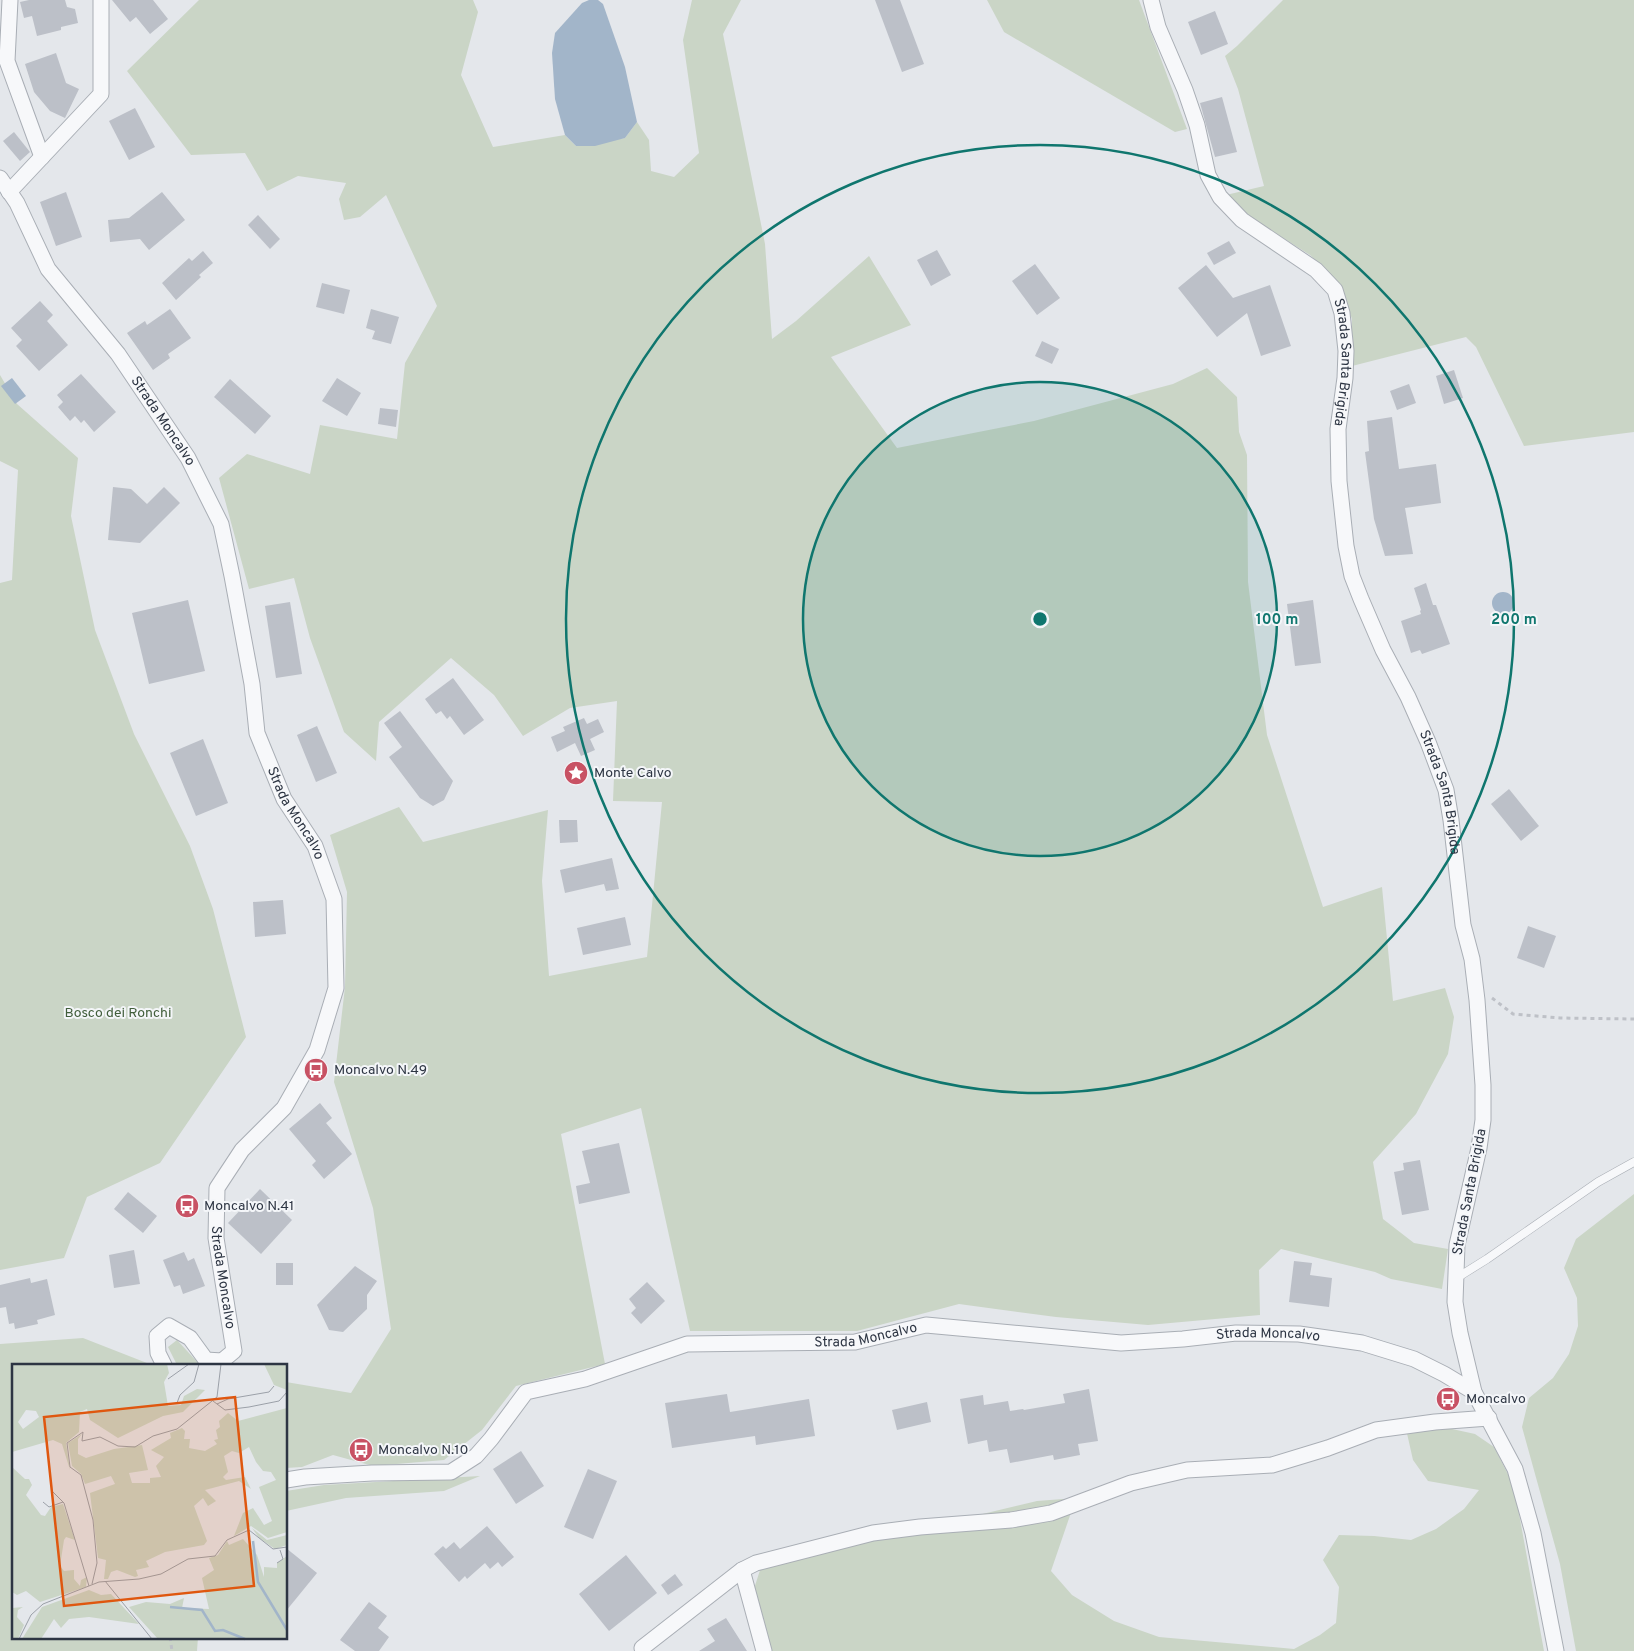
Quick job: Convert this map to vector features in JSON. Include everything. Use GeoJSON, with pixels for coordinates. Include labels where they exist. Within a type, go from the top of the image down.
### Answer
{"type":"FeatureCollection","features":[{"type":"Feature","properties":{"kind":"street"},"geometry":{"type":"LineString","coordinates":[[10,0],[8,61],[42,157]]}},
{"type":"Feature","properties":{"kind":"street"},"geometry":{"type":"LineString","coordinates":[[9,192],[101,94],[101,0]]}},
{"type":"Feature","properties":{"kind":"street","name":"Strada Santa Brigida"},"geometry":{"type":"LineString","coordinates":[[1150,0],[1158,27],[1185,90],[1197,125],[1208,175],[1220,197],[1242,220],[1316,270],[1335,290],[1342,313],[1346,351],[1345,378],[1338,429],[1339,481],[1347,553],[1352,576],[1361,599],[1383,650],[1408,697],[1446,790],[1463,925],[1472,958],[1483,1085],[1483,1120],[1479,1148],[1457,1245],[1455,1302],[1460,1333],[1474,1392],[1515,1469],[1533,1534],[1556,1651]]}},
{"type":"Feature","properties":{"kind":"street","name":"Strada Moncalvo"},"geometry":{"type":"LineString","coordinates":[[0,178],[17,203],[48,269],[123,362],[188,458],[220,524],[232,576],[252,684],[257,733],[284,799],[315,846],[334,899],[336,988],[317,1050],[284,1108],[242,1150],[217,1188],[216,1238],[234,1352],[222,1361],[206,1360],[190,1338],[169,1326],[157,1336],[158,1353],[164,1364]]}},
{"type":"Feature","properties":{"kind":"street","name":"Strada Moncalvo"},"geometry":{"type":"LineString","coordinates":[[288,1480],[372,1473],[451,1472],[476,1456],[526,1392],[585,1379],[687,1344],[855,1342],[926,1325],[1121,1343],[1236,1333],[1299,1334],[1362,1342],[1414,1359],[1474,1392]]}},
{"type":"Feature","properties":{"kind":"street"},"geometry":{"type":"LineString","coordinates":[[642,1648],[742,1570],[756,1563],[873,1533],[920,1527],[1011,1520],[1051,1513],[1131,1483],[1187,1470],[1272,1464],[1328,1448],[1376,1430],[1434,1422],[1488,1418]]}},
{"type":"Feature","properties":{"kind":"street"},"geometry":{"type":"LineString","coordinates":[[742,1570],[764,1651]]}},
{"type":"Feature","properties":{"kind":"lane"},"geometry":{"type":"LineString","coordinates":[[1455,1279],[1598,1182],[1634,1162]]}},
{"type":"Feature","properties":{"kind":"path"},"geometry":{"type":"LineString","coordinates":[[1475,985],[1513,1014],[1560,1018],[1634,1019]]}},
{"type":"Feature","properties":{"kind":"path"},"geometry":{"type":"LineString","coordinates":[[170,1638],[172,1651]]}},
{"type":"Feature","properties":{"kind":"green space"},"geometry":{"type":"Polygon","coordinates":[[[199,0],[473,0],[478,12],[461,75],[493,147],[565,135],[576,146],[625,138],[637,122],[649,140],[651,171],[674,177],[699,153],[683,40],[692,0],[741,0],[723,34],[765,244],[772,339],[796,321],[869,256],[911,325],[831,357],[897,448],[1034,421],[1173,384],[1207,368],[1237,397],[1239,432],[1247,455],[1248,582],[1267,735],[1323,907],[1382,887],[1393,1001],[1445,988],[1454,1017],[1448,1054],[1416,1114],[1373,1162],[1383,1219],[1414,1243],[1448,1249],[1442,1289],[1391,1279],[1375,1272],[1281,1249],[1259,1270],[1260,1315],[1148,1325],[1056,1317],[959,1304],[857,1331],[690,1331],[641,1108],[561,1134],[605,1364],[516,1386],[482,1430],[444,1460],[373,1466],[333,1455],[302,1467],[288,1468],[288,1382],[351,1393],[391,1329],[373,1208],[334,1082],[345,987],[347,892],[330,835],[399,807],[423,842],[548,810],[542,881],[549,976],[647,957],[662,802],[613,801],[617,701],[570,708],[523,736],[494,695],[451,658],[379,722],[376,761],[344,732],[310,638],[294,578],[249,589],[219,478],[247,454],[310,474],[320,425],[397,439],[405,363],[437,306],[386,195],[360,217],[344,220],[339,199],[346,183],[298,176],[267,191],[245,153],[191,155],[127,71],[199,0]]]}},
{"type":"Feature","properties":{"kind":"green space"},"geometry":{"type":"Polygon","coordinates":[[[987,0],[1139,0],[1187,129],[1175,132],[1004,32],[987,0]]]}},
{"type":"Feature","properties":{"kind":"green space"},"geometry":{"type":"Polygon","coordinates":[[[1283,0],[1634,0],[1634,432],[1524,446],[1476,347],[1466,337],[1352,366],[1352,319],[1340,284],[1310,255],[1245,214],[1226,195],[1264,186],[1238,89],[1225,56],[1283,0]]]}},
{"type":"Feature","properties":{"kind":"green space","name":"Bosco dei Ronchi"},"geometry":{"type":"Polygon","coordinates":[[[0,375],[17,404],[78,458],[71,516],[95,630],[134,734],[190,846],[213,909],[246,1037],[160,1163],[87,1197],[64,1258],[0,1270],[0,583],[12,580],[18,470],[0,461],[0,375]]]}},
{"type":"Feature","properties":{"kind":"green space"},"geometry":{"type":"Polygon","coordinates":[[[1634,1194],[1634,1651],[1576,1651],[1560,1564],[1522,1427],[1529,1398],[1553,1378],[1569,1354],[1578,1326],[1577,1298],[1564,1268],[1576,1239],[1634,1194]]]}},
{"type":"Feature","properties":{"kind":"green space"},"geometry":{"type":"Polygon","coordinates":[[[83,1338],[149,1364],[12,1364],[12,1638],[198,1638],[197,1651],[0,1651],[0,1344],[83,1338]]]}},
{"type":"Feature","properties":{"kind":"green space"},"geometry":{"type":"Polygon","coordinates":[[[177,1340],[199,1364],[176,1364],[168,1347],[177,1340]]]}},
{"type":"Feature","properties":{"kind":"green space"},"geometry":{"type":"Polygon","coordinates":[[[1443,1427],[1475,1434],[1494,1447],[1514,1486],[1544,1651],[770,1651],[753,1592],[761,1567],[1037,1501],[1076,1498],[1051,1571],[1072,1595],[1114,1621],[1159,1637],[1294,1649],[1320,1635],[1336,1623],[1339,1587],[1323,1560],[1339,1535],[1411,1540],[1436,1529],[1464,1509],[1479,1490],[1428,1481],[1413,1460],[1406,1429],[1443,1427]]]}},
{"type":"Feature","properties":{"kind":"green space"},"geometry":{"type":"Polygon","coordinates":[[[480,1476],[444,1491],[346,1498],[288,1511],[288,1491],[324,1485],[480,1476]]]}},
{"type":"Feature","properties":{"kind":"water"},"geometry":{"type":"Polygon","coordinates":[[[589,0],[598,0],[603,4],[625,67],[637,122],[625,138],[595,146],[576,146],[565,135],[555,99],[552,53],[555,33],[582,3],[589,0]]]}},
{"type":"Feature","properties":{"kind":"water"},"geometry":{"type":"Polygon","coordinates":[[[12,378],[26,396],[15,404],[1,386],[12,378]]]}},
{"type":"Feature","properties":{"kind":"water"},"geometry":{"type":"Polygon","coordinates":[[[1503,592],[1511,595],[1514,603],[1511,611],[1503,614],[1495,611],[1492,603],[1495,595],[1503,592]]]}},
{"type":"Feature","properties":{"kind":"building"},"geometry":{"type":"Polygon","coordinates":[[[29,0],[65,0],[67,7],[75,9],[78,23],[61,27],[61,30],[37,36],[32,16],[24,18],[20,2],[29,0]]]}},
{"type":"Feature","properties":{"kind":"building"},"geometry":{"type":"Polygon","coordinates":[[[112,0],[153,0],[168,19],[150,34],[136,17],[130,22],[112,0]]]}},
{"type":"Feature","properties":{"kind":"building"},"geometry":{"type":"Polygon","coordinates":[[[875,0],[900,0],[924,64],[902,72],[875,0]]]}},
{"type":"Feature","properties":{"kind":"building"},"geometry":{"type":"Polygon","coordinates":[[[1215,11],[1228,44],[1201,55],[1188,22],[1215,11]]]}},
{"type":"Feature","properties":{"kind":"building"},"geometry":{"type":"Polygon","coordinates":[[[56,53],[66,83],[79,89],[65,118],[50,111],[34,92],[25,64],[56,53]]]}},
{"type":"Feature","properties":{"kind":"building"},"geometry":{"type":"Polygon","coordinates":[[[1222,97],[1237,152],[1215,157],[1200,103],[1222,97]]]}},
{"type":"Feature","properties":{"kind":"building"},"geometry":{"type":"Polygon","coordinates":[[[135,108],[155,147],[129,160],[109,121],[135,108]]]}},
{"type":"Feature","properties":{"kind":"building"},"geometry":{"type":"Polygon","coordinates":[[[14,132],[30,152],[20,161],[3,141],[14,132]]]}},
{"type":"Feature","properties":{"kind":"building"},"geometry":{"type":"Polygon","coordinates":[[[66,192],[82,237],[56,246],[40,202],[66,192]]]}},
{"type":"Feature","properties":{"kind":"building"},"geometry":{"type":"Polygon","coordinates":[[[162,192],[185,220],[149,250],[140,239],[110,242],[108,220],[129,218],[162,192]]]}},
{"type":"Feature","properties":{"kind":"building"},"geometry":{"type":"Polygon","coordinates":[[[258,215],[280,239],[270,249],[248,225],[258,215]]]}},
{"type":"Feature","properties":{"kind":"building"},"geometry":{"type":"Polygon","coordinates":[[[1229,241],[1236,253],[1214,265],[1207,253],[1229,241]]]}},
{"type":"Feature","properties":{"kind":"building"},"geometry":{"type":"Polygon","coordinates":[[[937,250],[951,275],[931,286],[917,260],[937,250]]]}},
{"type":"Feature","properties":{"kind":"building"},"geometry":{"type":"Polygon","coordinates":[[[203,251],[213,263],[176,300],[162,283],[189,258],[192,261],[203,251]]]}},
{"type":"Feature","properties":{"kind":"building"},"geometry":{"type":"Polygon","coordinates":[[[1035,264],[1060,298],[1037,315],[1012,281],[1035,264]]]}},
{"type":"Feature","properties":{"kind":"building"},"geometry":{"type":"Polygon","coordinates":[[[1206,265],[1233,298],[1270,285],[1291,346],[1261,356],[1247,313],[1217,337],[1178,288],[1206,265]]]}},
{"type":"Feature","properties":{"kind":"building"},"geometry":{"type":"Polygon","coordinates":[[[322,283],[350,290],[344,314],[316,307],[322,283]]]}},
{"type":"Feature","properties":{"kind":"building"},"geometry":{"type":"Polygon","coordinates":[[[40,301],[53,315],[47,321],[68,345],[39,371],[16,346],[22,340],[11,328],[40,301]]]}},
{"type":"Feature","properties":{"kind":"building"},"geometry":{"type":"Polygon","coordinates":[[[170,309],[191,338],[168,354],[170,358],[153,370],[127,333],[145,321],[147,325],[170,309]]]}},
{"type":"Feature","properties":{"kind":"building"},"geometry":{"type":"Polygon","coordinates":[[[371,309],[399,317],[391,344],[372,339],[375,331],[366,328],[371,309]]]}},
{"type":"Feature","properties":{"kind":"building"},"geometry":{"type":"Polygon","coordinates":[[[1042,341],[1059,349],[1052,364],[1035,356],[1042,341]]]}},
{"type":"Feature","properties":{"kind":"building"},"geometry":{"type":"Polygon","coordinates":[[[1454,370],[1463,398],[1444,404],[1436,376],[1454,370]]]}},
{"type":"Feature","properties":{"kind":"building"},"geometry":{"type":"Polygon","coordinates":[[[81,374],[116,412],[94,432],[84,420],[81,423],[75,416],[70,421],[58,407],[63,402],[57,395],[81,374]]]}},
{"type":"Feature","properties":{"kind":"building"},"geometry":{"type":"Polygon","coordinates":[[[337,378],[361,393],[347,416],[322,401],[337,378]]]}},
{"type":"Feature","properties":{"kind":"building"},"geometry":{"type":"Polygon","coordinates":[[[230,379],[271,416],[255,434],[214,397],[230,379]]]}},
{"type":"Feature","properties":{"kind":"building"},"geometry":{"type":"Polygon","coordinates":[[[1409,384],[1416,403],[1397,410],[1390,391],[1409,384]]]}},
{"type":"Feature","properties":{"kind":"building"},"geometry":{"type":"Polygon","coordinates":[[[380,408],[398,410],[396,427],[378,424],[380,408]]]}},
{"type":"Feature","properties":{"kind":"building"},"geometry":{"type":"Polygon","coordinates":[[[1392,417],[1399,469],[1436,464],[1441,503],[1405,508],[1413,554],[1385,556],[1374,519],[1365,452],[1369,451],[1367,421],[1392,417]]]}},
{"type":"Feature","properties":{"kind":"building"},"geometry":{"type":"Polygon","coordinates":[[[113,487],[131,489],[147,504],[164,487],[180,503],[140,543],[108,540],[113,487]]]}},
{"type":"Feature","properties":{"kind":"building"},"geometry":{"type":"Polygon","coordinates":[[[1426,583],[1433,605],[1436,605],[1450,644],[1422,654],[1420,650],[1411,653],[1401,621],[1421,614],[1414,588],[1426,583]]]}},
{"type":"Feature","properties":{"kind":"building"},"geometry":{"type":"Polygon","coordinates":[[[188,600],[205,671],[149,684],[132,613],[188,600]]]}},
{"type":"Feature","properties":{"kind":"building"},"geometry":{"type":"Polygon","coordinates":[[[1313,600],[1321,663],[1295,666],[1287,604],[1313,600]]]}},
{"type":"Feature","properties":{"kind":"building"},"geometry":{"type":"Polygon","coordinates":[[[290,602],[302,674],[276,678],[265,606],[290,602]]]}},
{"type":"Feature","properties":{"kind":"building"},"geometry":{"type":"Polygon","coordinates":[[[453,678],[484,720],[464,735],[450,716],[447,719],[441,711],[436,714],[425,699],[453,678]]]}},
{"type":"Feature","properties":{"kind":"building"},"geometry":{"type":"Polygon","coordinates":[[[400,711],[453,781],[444,800],[433,806],[420,798],[389,757],[402,747],[384,723],[400,711]]]}},
{"type":"Feature","properties":{"kind":"building"},"geometry":{"type":"Polygon","coordinates":[[[584,718],[587,724],[598,719],[604,732],[590,739],[595,750],[581,756],[575,743],[557,752],[551,737],[565,731],[563,727],[584,718]]]}},
{"type":"Feature","properties":{"kind":"building"},"geometry":{"type":"Polygon","coordinates":[[[317,726],[337,773],[316,782],[297,735],[317,726]]]}},
{"type":"Feature","properties":{"kind":"building"},"geometry":{"type":"Polygon","coordinates":[[[203,739],[228,803],[196,816],[170,753],[203,739]]]}},
{"type":"Feature","properties":{"kind":"building"},"geometry":{"type":"Polygon","coordinates":[[[1509,789],[1539,826],[1521,841],[1491,804],[1509,789]]]}},
{"type":"Feature","properties":{"kind":"building"},"geometry":{"type":"Polygon","coordinates":[[[559,820],[577,820],[578,842],[560,843],[559,820]]]}},
{"type":"Feature","properties":{"kind":"building"},"geometry":{"type":"Polygon","coordinates":[[[612,858],[619,889],[606,891],[604,884],[565,893],[560,870],[612,858]]]}},
{"type":"Feature","properties":{"kind":"building"},"geometry":{"type":"Polygon","coordinates":[[[283,900],[286,934],[255,937],[253,902],[283,900]]]}},
{"type":"Feature","properties":{"kind":"building"},"geometry":{"type":"Polygon","coordinates":[[[625,917],[631,945],[583,955],[577,928],[625,917]]]}},
{"type":"Feature","properties":{"kind":"building"},"geometry":{"type":"Polygon","coordinates":[[[1528,926],[1556,936],[1544,968],[1517,958],[1528,926]]]}},
{"type":"Feature","properties":{"kind":"building"},"geometry":{"type":"Polygon","coordinates":[[[320,1103],[332,1118],[326,1123],[352,1154],[324,1179],[312,1165],[316,1161],[289,1129],[320,1103]]]}},
{"type":"Feature","properties":{"kind":"building"},"geometry":{"type":"Polygon","coordinates":[[[619,1143],[630,1193],[579,1204],[576,1186],[590,1183],[582,1151],[619,1143]]]}},
{"type":"Feature","properties":{"kind":"building"},"geometry":{"type":"Polygon","coordinates":[[[1420,1160],[1429,1210],[1402,1215],[1394,1172],[1404,1170],[1403,1163],[1420,1160]]]}},
{"type":"Feature","properties":{"kind":"building"},"geometry":{"type":"Polygon","coordinates":[[[260,1189],[292,1220],[261,1254],[228,1223],[260,1189]]]}},
{"type":"Feature","properties":{"kind":"building"},"geometry":{"type":"Polygon","coordinates":[[[128,1192],[157,1216],[143,1233],[114,1209],[128,1192]]]}},
{"type":"Feature","properties":{"kind":"building"},"geometry":{"type":"Polygon","coordinates":[[[134,1250],[140,1284],[114,1288],[109,1255],[134,1250]]]}},
{"type":"Feature","properties":{"kind":"building"},"geometry":{"type":"Polygon","coordinates":[[[184,1252],[188,1261],[194,1258],[205,1286],[183,1294],[180,1285],[174,1287],[163,1260],[184,1252]]]}},
{"type":"Feature","properties":{"kind":"building"},"geometry":{"type":"Polygon","coordinates":[[[1294,1261],[1312,1263],[1310,1275],[1332,1278],[1329,1307],[1289,1302],[1294,1261]]]}},
{"type":"Feature","properties":{"kind":"building"},"geometry":{"type":"Polygon","coordinates":[[[276,1263],[293,1263],[293,1285],[276,1285],[276,1263]]]}},
{"type":"Feature","properties":{"kind":"building"},"geometry":{"type":"Polygon","coordinates":[[[355,1266],[377,1281],[367,1295],[367,1309],[343,1332],[329,1330],[317,1305],[355,1266]]]}},
{"type":"Feature","properties":{"kind":"building"},"geometry":{"type":"Polygon","coordinates":[[[30,1278],[31,1283],[47,1279],[55,1315],[37,1320],[38,1324],[15,1329],[14,1323],[9,1324],[6,1307],[0,1308],[0,1285],[30,1278]]]}},
{"type":"Feature","properties":{"kind":"building"},"geometry":{"type":"Polygon","coordinates":[[[647,1282],[665,1301],[641,1324],[631,1313],[636,1308],[629,1299],[647,1282]]]}},
{"type":"Feature","properties":{"kind":"building"},"geometry":{"type":"Polygon","coordinates":[[[1089,1389],[1098,1441],[1078,1444],[1080,1455],[1054,1460],[1053,1455],[1010,1463],[1007,1449],[989,1452],[987,1440],[968,1444],[960,1399],[983,1395],[984,1405],[1008,1401],[1010,1411],[1024,1410],[1065,1403],[1063,1394],[1089,1389]]]}},
{"type":"Feature","properties":{"kind":"building"},"geometry":{"type":"Polygon","coordinates":[[[727,1394],[730,1412],[809,1399],[815,1436],[756,1445],[755,1436],[672,1448],[665,1403],[727,1394]]]}},
{"type":"Feature","properties":{"kind":"building"},"geometry":{"type":"Polygon","coordinates":[[[927,1402],[931,1422],[897,1430],[892,1410],[927,1402]]]}},
{"type":"Feature","properties":{"kind":"building"},"geometry":{"type":"Polygon","coordinates":[[[521,1451],[544,1486],[516,1504],[493,1469],[521,1451]]]}},
{"type":"Feature","properties":{"kind":"building"},"geometry":{"type":"Polygon","coordinates":[[[588,1469],[617,1481],[593,1539],[564,1527],[588,1469]]]}},
{"type":"Feature","properties":{"kind":"building"},"geometry":{"type":"Polygon","coordinates":[[[487,1526],[514,1557],[502,1567],[498,1562],[490,1569],[485,1563],[467,1579],[465,1576],[459,1582],[434,1554],[443,1546],[446,1549],[454,1542],[460,1549],[487,1526]]]}},
{"type":"Feature","properties":{"kind":"building"},"geometry":{"type":"Polygon","coordinates":[[[288,1550],[317,1573],[288,1609],[288,1550]]]}},
{"type":"Feature","properties":{"kind":"building"},"geometry":{"type":"Polygon","coordinates":[[[626,1555],[657,1593],[609,1631],[579,1594],[626,1555]]]}},
{"type":"Feature","properties":{"kind":"building"},"geometry":{"type":"Polygon","coordinates":[[[675,1574],[683,1585],[668,1595],[661,1585],[675,1574]]]}},
{"type":"Feature","properties":{"kind":"building"},"geometry":{"type":"Polygon","coordinates":[[[369,1602],[387,1616],[378,1628],[389,1637],[379,1651],[355,1651],[340,1640],[369,1602]]]}},
{"type":"Feature","properties":{"kind":"building"},"geometry":{"type":"Polygon","coordinates":[[[726,1618],[747,1651],[699,1651],[715,1641],[707,1629],[726,1618]]]}},
{"type":"Feature","properties":{"kind":"place","name":"Monte Calvo"},"geometry":{"type":"Point","coordinates":[576,773]}},
{"type":"Feature","properties":{"kind":"place","name":"Moncalvo N.49"},"geometry":{"type":"Point","coordinates":[316,1070]}},
{"type":"Feature","properties":{"kind":"place","name":"Moncalvo N.41"},"geometry":{"type":"Point","coordinates":[187,1206]}},
{"type":"Feature","properties":{"kind":"place","name":"Moncalvo"},"geometry":{"type":"Point","coordinates":[1448,1399]}},
{"type":"Feature","properties":{"kind":"place","name":"Moncalvo N.10"},"geometry":{"type":"Point","coordinates":[361,1450]}}]}
